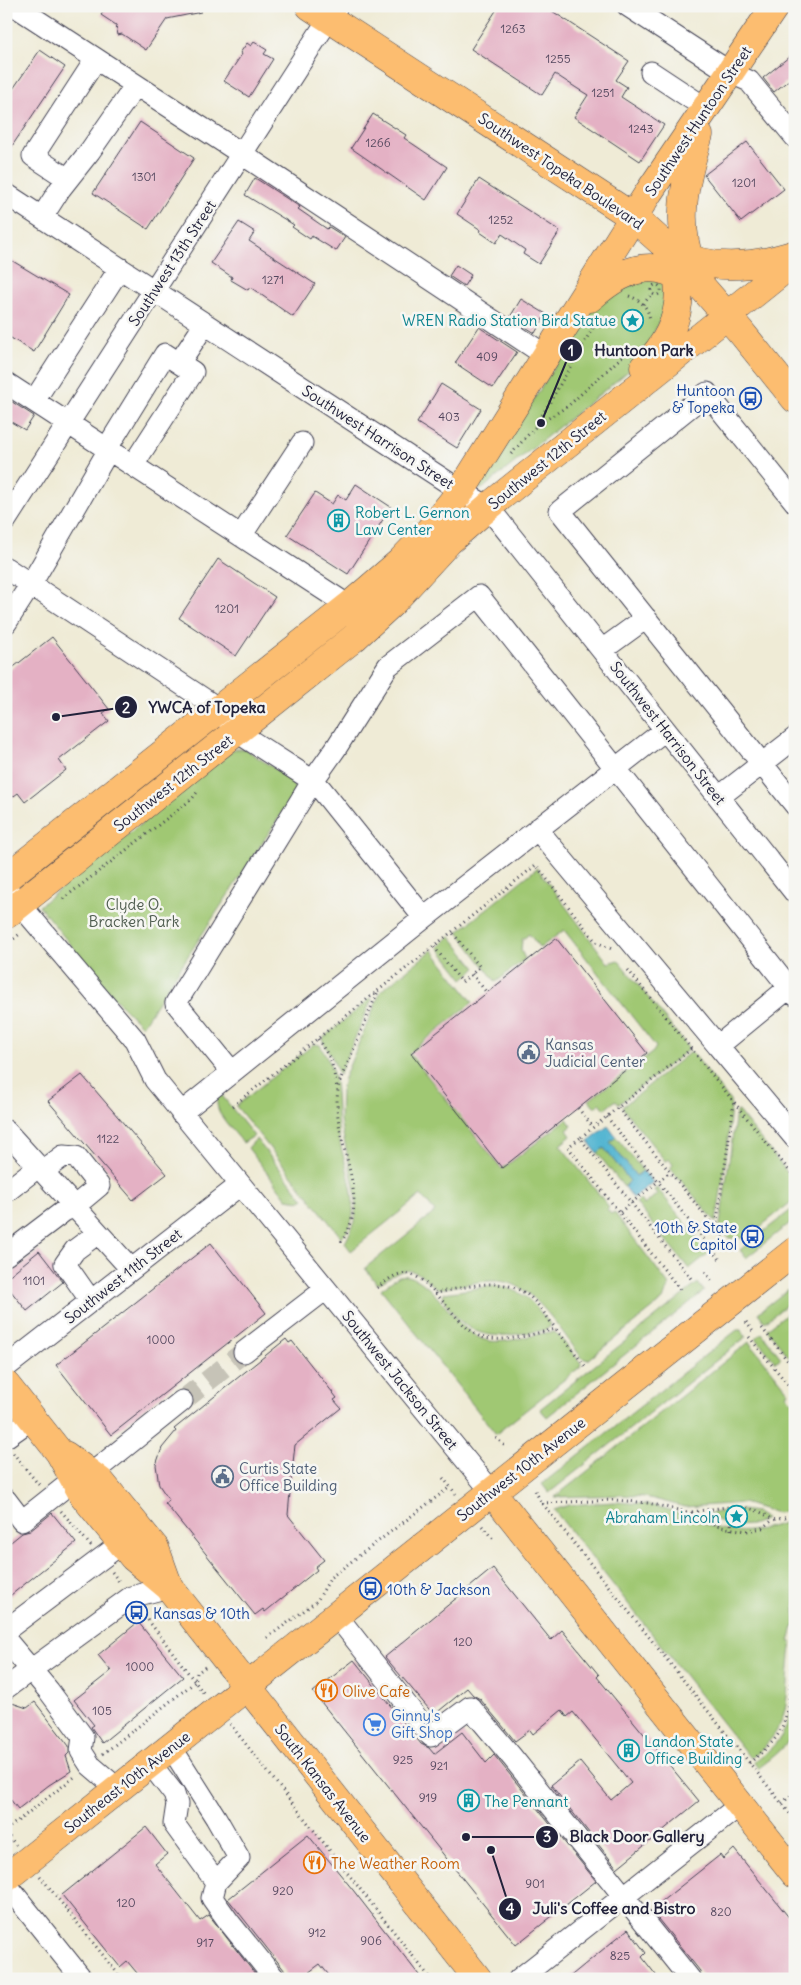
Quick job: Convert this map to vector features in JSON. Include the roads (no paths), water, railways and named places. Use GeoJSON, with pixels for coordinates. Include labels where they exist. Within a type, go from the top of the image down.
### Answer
{"type":"FeatureCollection","features":[{"type":"Feature","properties":{"kind":"main road","name":"Southwest Huntoon Street"},"geometry":{"type":"LineString","coordinates":[[461,491],[545,355],[586,314],[633,217],[775,6]]}},
{"type":"Feature","properties":{"kind":"main road","name":"Southwest Topeka Boulevard"},"geometry":{"type":"LineString","coordinates":[[326,10],[633,217],[683,266],[727,315],[795,399]]}},
{"type":"Feature","properties":{"kind":"main road"},"geometry":{"type":"LineString","coordinates":[[488,507],[568,429],[645,366],[666,341],[677,315],[683,266],[683,204],[687,173],[706,109]]}},
{"type":"Feature","properties":{"kind":"main road"},"geometry":{"type":"LineString","coordinates":[[586,314],[609,282],[638,269],[658,269],[704,263],[733,265],[769,262],[795,254]]}},
{"type":"Feature","properties":{"kind":"main road","name":"Southwest 12th Street"},"geometry":{"type":"LineString","coordinates":[[11,902],[237,732],[354,638],[392,603],[449,541],[488,507],[795,261]]}},
{"type":"Feature","properties":{"kind":"main road","name":"Southwest 12th Street"},"geometry":{"type":"LineString","coordinates":[[6,878],[349,606],[400,562],[424,537],[461,491]]}},
{"type":"Feature","properties":{"kind":"main road","name":"Southwest 10th Avenue"},"geometry":{"type":"LineString","coordinates":[[247,1686],[795,1251]]}},
{"type":"Feature","properties":{"kind":"main road","name":"South Kansas Avenue"},"geometry":{"type":"LineString","coordinates":[[6,1385],[59,1452],[83,1477],[100,1481],[155,1548],[169,1587]]}},
{"type":"Feature","properties":{"kind":"main road","name":"South Kansas Avenue"},"geometry":{"type":"LineString","coordinates":[[83,1477],[84,1495],[133,1557],[169,1587],[478,1979]]}},
{"type":"Feature","properties":{"kind":"main road","name":"Southwest Jackson Street"},"geometry":{"type":"LineString","coordinates":[[492,1492],[795,1874]]}},
{"type":"Feature","properties":{"kind":"main road","name":"Southeast 10th Avenue"},"geometry":{"type":"LineString","coordinates":[[6,1878],[247,1686]]}},
{"type":"Feature","properties":{"kind":"street"},"geometry":{"type":"LineString","coordinates":[[15,6],[545,355]]}},
{"type":"Feature","properties":{"kind":"street"},"geometry":{"type":"LineString","coordinates":[[628,6],[731,72],[749,81],[795,137]]}},
{"type":"Feature","properties":{"kind":"street","name":"Southwest 13th Street"},"geometry":{"type":"LineString","coordinates":[[6,520],[242,154],[326,10]]}},
{"type":"Feature","properties":{"kind":"street"},"geometry":{"type":"LineString","coordinates":[[68,179],[33,156],[96,59]]}},
{"type":"Feature","properties":{"kind":"street"},"geometry":{"type":"LineString","coordinates":[[651,72],[706,109]]}},
{"type":"Feature","properties":{"kind":"street"},"geometry":{"type":"LineString","coordinates":[[42,217],[136,85]]}},
{"type":"Feature","properties":{"kind":"street","name":"Southwest Harrison Street"},"geometry":{"type":"LineString","coordinates":[[6,194],[488,507],[795,893]]}},
{"type":"Feature","properties":{"kind":"street"},"geometry":{"type":"LineString","coordinates":[[34,401],[120,268]]}},
{"type":"Feature","properties":{"kind":"street"},"geometry":{"type":"LineString","coordinates":[[179,363],[205,324]]}},
{"type":"Feature","properties":{"kind":"street"},"geometry":{"type":"LineString","coordinates":[[6,623],[32,584],[104,458],[107,448],[166,354],[193,372],[134,465]]}},
{"type":"Feature","properties":{"kind":"street"},"geometry":{"type":"LineString","coordinates":[[6,383],[349,606]]}},
{"type":"Feature","properties":{"kind":"street"},"geometry":{"type":"LineString","coordinates":[[795,502],[707,393],[560,511],[795,804]]}},
{"type":"Feature","properties":{"kind":"street"},"geometry":{"type":"LineString","coordinates":[[241,536],[302,443]]}},
{"type":"Feature","properties":{"kind":"street"},"geometry":{"type":"LineString","coordinates":[[6,568],[219,709],[237,732],[321,788],[424,918]]}},
{"type":"Feature","properties":{"kind":"street"},"geometry":{"type":"LineString","coordinates":[[232,1072],[176,1003],[312,782],[388,666],[479,596],[615,769],[793,989],[718,1046]]}},
{"type":"Feature","properties":{"kind":"street"},"geometry":{"type":"LineString","coordinates":[[602,650],[646,618]]}},
{"type":"Feature","properties":{"kind":"street"},"geometry":{"type":"LineString","coordinates":[[181,1112],[424,918],[665,730]]}},
{"type":"Feature","properties":{"kind":"street"},"geometry":{"type":"LineString","coordinates":[[719,797],[795,738]]}},
{"type":"Feature","properties":{"kind":"street"},"geometry":{"type":"LineString","coordinates":[[537,830],[795,1138]]}},
{"type":"Feature","properties":{"kind":"street","name":"Southwest Jackson Street"},"geometry":{"type":"LineString","coordinates":[[11,902],[135,1040],[155,1080],[492,1492]]}},
{"type":"Feature","properties":{"kind":"street"},"geometry":{"type":"LineString","coordinates":[[6,1130],[131,1269]]}},
{"type":"Feature","properties":{"kind":"street"},"geometry":{"type":"LineString","coordinates":[[6,1192],[63,1156],[76,1158],[98,1186],[78,1209],[6,1271]]}},
{"type":"Feature","properties":{"kind":"street","name":"Southwest 11th Street"},"geometry":{"type":"LineString","coordinates":[[6,1367],[240,1184]]}},
{"type":"Feature","properties":{"kind":"street"},"geometry":{"type":"LineString","coordinates":[[6,1255],[64,1211],[78,1209]]}},
{"type":"Feature","properties":{"kind":"street"},"geometry":{"type":"LineString","coordinates":[[91,1301],[65,1264],[75,1250],[98,1233]]}},
{"type":"Feature","properties":{"kind":"street"},"geometry":{"type":"LineString","coordinates":[[244,1352],[326,1289]]}},
{"type":"Feature","properties":{"kind":"street"},"geometry":{"type":"LineString","coordinates":[[6,1500],[22,1520],[83,1477],[182,1401]]}},
{"type":"Feature","properties":{"kind":"street"},"geometry":{"type":"LineString","coordinates":[[6,1438],[33,1418]]}},
{"type":"Feature","properties":{"kind":"street"},"geometry":{"type":"LineString","coordinates":[[6,1630],[122,1543]]}},
{"type":"Feature","properties":{"kind":"street"},"geometry":{"type":"LineString","coordinates":[[6,1688],[131,1597],[169,1587]]}},
{"type":"Feature","properties":{"kind":"street"},"geometry":{"type":"LineString","coordinates":[[337,1616],[431,1736],[470,1707],[690,1979]]}},
{"type":"Feature","properties":{"kind":"street"},"geometry":{"type":"LineString","coordinates":[[6,1640],[83,1736],[81,1751],[90,1765],[118,1789]]}},
{"type":"Feature","properties":{"kind":"street"},"geometry":{"type":"LineString","coordinates":[[161,1755],[216,1818],[238,1858],[216,1882],[212,1898],[274,1979]]}},
{"type":"Feature","properties":{"kind":"street"},"geometry":{"type":"LineString","coordinates":[[161,1755],[177,1804],[174,1824],[216,1882]]}},
{"type":"Feature","properties":{"kind":"street"},"geometry":{"type":"LineString","coordinates":[[519,1979],[740,1805]]}},
{"type":"Feature","properties":{"kind":"street"},"geometry":{"type":"LineString","coordinates":[[6,1884],[82,1979]]}},
{"type":"Feature","properties":{"kind":"water"},"geometry":{"type":"Polygon","coordinates":[[[608,1126],[616,1137],[610,1142],[636,1176],[643,1171],[653,1182],[633,1198],[624,1187],[630,1181],[604,1148],[597,1153],[588,1141],[608,1126]]]}},
{"type":"Feature","properties":{"kind":"tunnel"},"geometry":{"type":"LineString","coordinates":[[182,1401],[244,1352]]}},
{"type":"Feature","properties":{"kind":"place","name":"WREN Radio Station Bird Statue"},"geometry":{"type":"Point","coordinates":[632,320]}},
{"type":"Feature","properties":{"kind":"place","name":"Huntoon & Topeka"},"geometry":{"type":"Point","coordinates":[751,399]}},
{"type":"Feature","properties":{"kind":"place","name":"Huntoon Park"},"geometry":{"type":"Point","coordinates":[541,423]}},
{"type":"Feature","properties":{"kind":"place","name":"Robert L. Gernon Law Center"},"geometry":{"type":"Point","coordinates":[339,521]}},
{"type":"Feature","properties":{"kind":"place","name":"YWCA of Topeka"},"geometry":{"type":"Point","coordinates":[56,717]}},
{"type":"Feature","properties":{"kind":"place","name":"Kansas Judicial Center"},"geometry":{"type":"Point","coordinates":[529,1053]}},
{"type":"Feature","properties":{"kind":"place","name":"10th & State Capitol"},"geometry":{"type":"Point","coordinates":[753,1236]}},
{"type":"Feature","properties":{"kind":"place","name":"Curtis State Office Building"},"geometry":{"type":"Point","coordinates":[223,1477]}},
{"type":"Feature","properties":{"kind":"place","name":"Abraham Lincoln"},"geometry":{"type":"Point","coordinates":[736,1517]}},
{"type":"Feature","properties":{"kind":"place","name":"10th & Jackson"},"geometry":{"type":"Point","coordinates":[371,1589]}},
{"type":"Feature","properties":{"kind":"place","name":"Kansas & 10th"},"geometry":{"type":"Point","coordinates":[137,1613]}},
{"type":"Feature","properties":{"kind":"place","name":"Olive Cafe"},"geometry":{"type":"Point","coordinates":[326,1691]}},
{"type":"Feature","properties":{"kind":"place","name":"Ginny's Gift Shop"},"geometry":{"type":"Point","coordinates":[375,1724]}},
{"type":"Feature","properties":{"kind":"place","name":"Landon State Office Building"},"geometry":{"type":"Point","coordinates":[628,1750]}},
{"type":"Feature","properties":{"kind":"place","name":"The Pennant"},"geometry":{"type":"Point","coordinates":[468,1801]}},
{"type":"Feature","properties":{"kind":"place","name":"Black Door Gallery"},"geometry":{"type":"Point","coordinates":[466,1837]}},
{"type":"Feature","properties":{"kind":"place","name":"Juli's Coffee and Bistro"},"geometry":{"type":"Point","coordinates":[491,1850]}},
{"type":"Feature","properties":{"kind":"place","name":"The Weather Room"},"geometry":{"type":"Point","coordinates":[315,1863]}},
{"type":"Feature","properties":{"kind":"park label","name":"Clyde O. Bracken Park"},"geometry":{"type":"Point","coordinates":[134,912]}}]}
